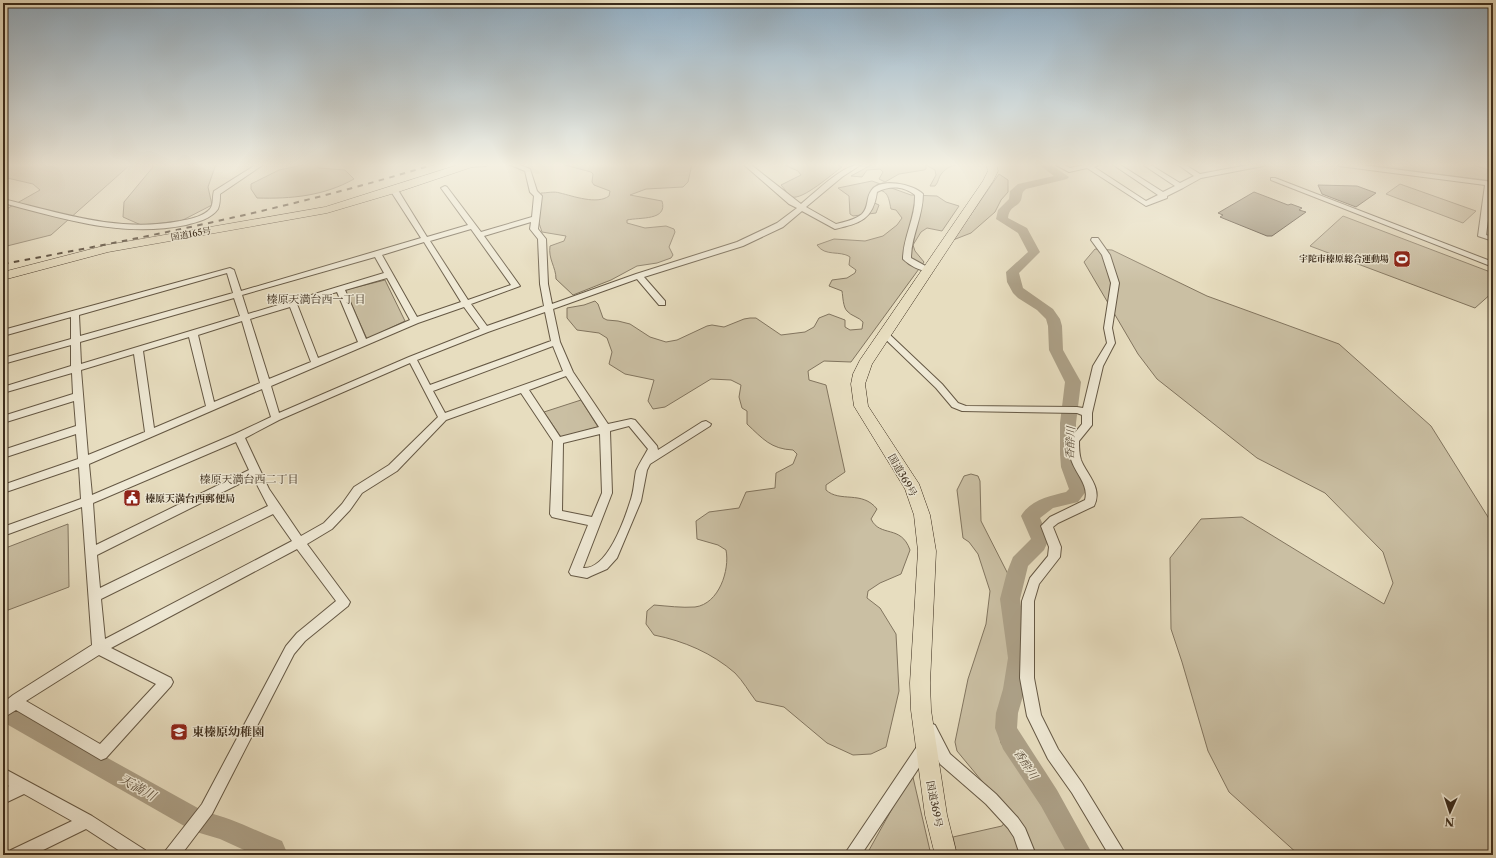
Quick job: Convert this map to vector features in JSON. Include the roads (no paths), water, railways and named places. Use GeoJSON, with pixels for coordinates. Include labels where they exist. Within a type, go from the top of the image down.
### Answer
{"type":"FeatureCollection","features":[{"type":"Feature","properties":{"kind":"highway","name":"国道165号"},"geometry":{"type":"LineString","coordinates":[[3,276],[75,256],[327,210],[347,204]]}},
{"type":"Feature","properties":{"kind":"highway","name":"国道369号"},"geometry":{"type":"LineString","coordinates":[[946,855],[936,815],[925,747],[921,710],[920,683],[927,551],[922,515],[913,488],[861,406],[857,391],[857,378],[884,334],[972,204]]}},
{"type":"Feature","properties":{"kind":"street"},"geometry":{"type":"LineString","coordinates":[[12,204],[128,229],[167,227],[197,219],[210,213],[216,204]]}},
{"type":"Feature","properties":{"kind":"street"},"geometry":{"type":"LineString","coordinates":[[403,204],[485,330]]}},
{"type":"Feature","properties":{"kind":"street"},"geometry":{"type":"LineString","coordinates":[[3,489],[85,461],[415,321],[516,286],[456,204]]}},
{"type":"Feature","properties":{"kind":"street"},"geometry":{"type":"LineString","coordinates":[[537,204],[534,229],[542,239],[544,284],[556,342],[568,372],[605,428],[607,493],[575,572],[587,573],[602,566],[613,555],[636,501],[642,470],[653,449],[631,422],[605,428],[558,441]]}},
{"type":"Feature","properties":{"kind":"street"},"geometry":{"type":"LineString","coordinates":[[796,204],[836,227],[861,218],[869,212],[872,204]]}},
{"type":"Feature","properties":{"kind":"street"},"geometry":{"type":"LineString","coordinates":[[3,532],[87,502],[239,437],[276,418],[412,359],[485,330],[639,276],[740,244],[780,226],[806,204]]}},
{"type":"Feature","properties":{"kind":"street"},"geometry":{"type":"LineString","coordinates":[[919,204],[914,230],[906,247],[907,258],[914,264],[927,269]]}},
{"type":"Feature","properties":{"kind":"street"},"geometry":{"type":"LineString","coordinates":[[1337,204],[1493,265]]}},
{"type":"Feature","properties":{"kind":"street"},"geometry":{"type":"LineString","coordinates":[[1487,204],[1482,236],[1493,238]]}},
{"type":"Feature","properties":{"kind":"street"},"geometry":{"type":"LineString","coordinates":[[479,235],[534,219]]}},
{"type":"Feature","properties":{"kind":"street"},"geometry":{"type":"LineString","coordinates":[[3,361],[472,226]]}},
{"type":"Feature","properties":{"kind":"street"},"geometry":{"type":"LineString","coordinates":[[165,239],[167,227]]}},
{"type":"Feature","properties":{"kind":"street"},"geometry":{"type":"LineString","coordinates":[[1076,411],[1111,343],[1108,328],[1115,283],[1106,254],[1095,240]]}},
{"type":"Feature","properties":{"kind":"street"},"geometry":{"type":"LineString","coordinates":[[378,254],[415,321]]}},
{"type":"Feature","properties":{"kind":"street"},"geometry":{"type":"LineString","coordinates":[[3,333],[230,270],[276,418]]}},
{"type":"Feature","properties":{"kind":"street"},"geometry":{"type":"LineString","coordinates":[[3,390],[390,274]]}},
{"type":"Feature","properties":{"kind":"street"},"geometry":{"type":"LineString","coordinates":[[639,276],[662,303]]}},
{"type":"Feature","properties":{"kind":"street"},"geometry":{"type":"LineString","coordinates":[[340,289],[363,343]]}},
{"type":"Feature","properties":{"kind":"street"},"geometry":{"type":"LineString","coordinates":[[292,304],[316,364]]}},
{"type":"Feature","properties":{"kind":"street"},"geometry":{"type":"LineString","coordinates":[[75,314],[78,396],[85,461],[99,648]]}},
{"type":"Feature","properties":{"kind":"street"},"geometry":{"type":"LineString","coordinates":[[193,334],[210,408]]}},
{"type":"Feature","properties":{"kind":"street"},"geometry":{"type":"LineString","coordinates":[[884,334],[939,386],[955,405],[965,409],[1076,411]]}},
{"type":"Feature","properties":{"kind":"street"},"geometry":{"type":"LineString","coordinates":[[429,389],[556,342]]}},
{"type":"Feature","properties":{"kind":"street"},"geometry":{"type":"LineString","coordinates":[[138,350],[150,433]]}},
{"type":"Feature","properties":{"kind":"street"},"geometry":{"type":"LineString","coordinates":[[412,359],[444,418]]}},
{"type":"Feature","properties":{"kind":"street"},"geometry":{"type":"LineString","coordinates":[[3,712],[15,702],[99,648],[299,543],[328,526],[346,507],[358,490],[393,468],[444,418],[524,390],[568,372]]}},
{"type":"Feature","properties":{"kind":"street"},"geometry":{"type":"LineString","coordinates":[[524,390],[558,441],[556,514],[595,522]]}},
{"type":"Feature","properties":{"kind":"street"},"geometry":{"type":"LineString","coordinates":[[3,420],[78,396]]}},
{"type":"Feature","properties":{"kind":"street"},"geometry":{"type":"LineString","coordinates":[[1076,411],[1087,425],[1074,440],[1076,460],[1090,486],[1092,497],[1090,503],[1054,520],[1047,526],[1055,547],[1054,557],[1034,582],[1028,601],[1026,678],[1034,716],[1053,754],[1077,788],[1104,835],[1118,855]]}},
{"type":"Feature","properties":{"kind":"street"},"geometry":{"type":"LineString","coordinates":[[648,461],[706,424]]}},
{"type":"Feature","properties":{"kind":"street"},"geometry":{"type":"LineString","coordinates":[[3,454],[82,428]]}},
{"type":"Feature","properties":{"kind":"street"},"geometry":{"type":"LineString","coordinates":[[171,855],[207,808],[290,650],[300,637],[344,602],[299,543],[275,508],[254,472],[239,437]]}},
{"type":"Feature","properties":{"kind":"street"},"geometry":{"type":"LineString","coordinates":[[92,552],[254,472]]}},
{"type":"Feature","properties":{"kind":"street"},"geometry":{"type":"LineString","coordinates":[[96,596],[275,508]]}},
{"type":"Feature","properties":{"kind":"street"},"geometry":{"type":"LineString","coordinates":[[15,702],[101,753],[166,682],[99,648]]}},
{"type":"Feature","properties":{"kind":"street"},"geometry":{"type":"LineString","coordinates":[[921,710],[945,760],[991,799],[1012,822],[1020,833],[1028,855]]}},
{"type":"Feature","properties":{"kind":"street"},"geometry":{"type":"LineString","coordinates":[[852,855],[925,747]]}},
{"type":"Feature","properties":{"kind":"street"},"geometry":{"type":"LineString","coordinates":[[3,775],[87,821],[140,855]]}},
{"type":"Feature","properties":{"kind":"street"},"geometry":{"type":"LineString","coordinates":[[3,796],[23,787]]}},
{"type":"Feature","properties":{"kind":"street"},"geometry":{"type":"LineString","coordinates":[[16,855],[87,821]]}},
{"type":"Feature","properties":{"kind":"waterway","name":"香酔川"},"geometry":{"type":"LineString","coordinates":[[1010,204],[1004,210],[1002,219],[1023,231],[1034,252],[1012,272],[1014,282],[1018,290],[1023,295],[1042,307],[1053,319],[1055,326],[1057,355],[1072,377],[1073,382],[1068,423],[1068,454],[1070,467],[1078,490],[1072,497],[1048,503],[1030,516],[1040,539],[1038,545],[1020,562],[1016,572],[1010,599],[1018,658],[1014,689],[1007,713],[1006,728],[1011,741],[1049,798],[1081,855]]}},
{"type":"Feature","properties":{"kind":"waterway","name":"天満川"},"geometry":{"type":"LineString","coordinates":[[3,710],[201,823],[224,828],[242,838],[273,850],[276,855]]}},
{"type":"Feature","properties":{"kind":"railway"},"geometry":{"type":"LineString","coordinates":[[3,264],[166,232],[289,204]]}},
{"type":"Feature","properties":{"kind":"place","name":"宇陀市榛原総合運動場"},"geometry":{"type":"Point","coordinates":[1402,259]}},
{"type":"Feature","properties":{"kind":"place","name":"榛原天満台西郵便局"},"geometry":{"type":"Point","coordinates":[132,498]}},
{"type":"Feature","properties":{"kind":"place","name":"東榛原幼稚園"},"geometry":{"type":"Point","coordinates":[179,732]}},
{"type":"Feature","properties":{"kind":"district","name":"榛原天満台西一丁目"},"geometry":{"type":"Point","coordinates":[316,299]}},
{"type":"Feature","properties":{"kind":"district","name":"榛原天満台西二丁目"},"geometry":{"type":"Point","coordinates":[249,479]}}]}
